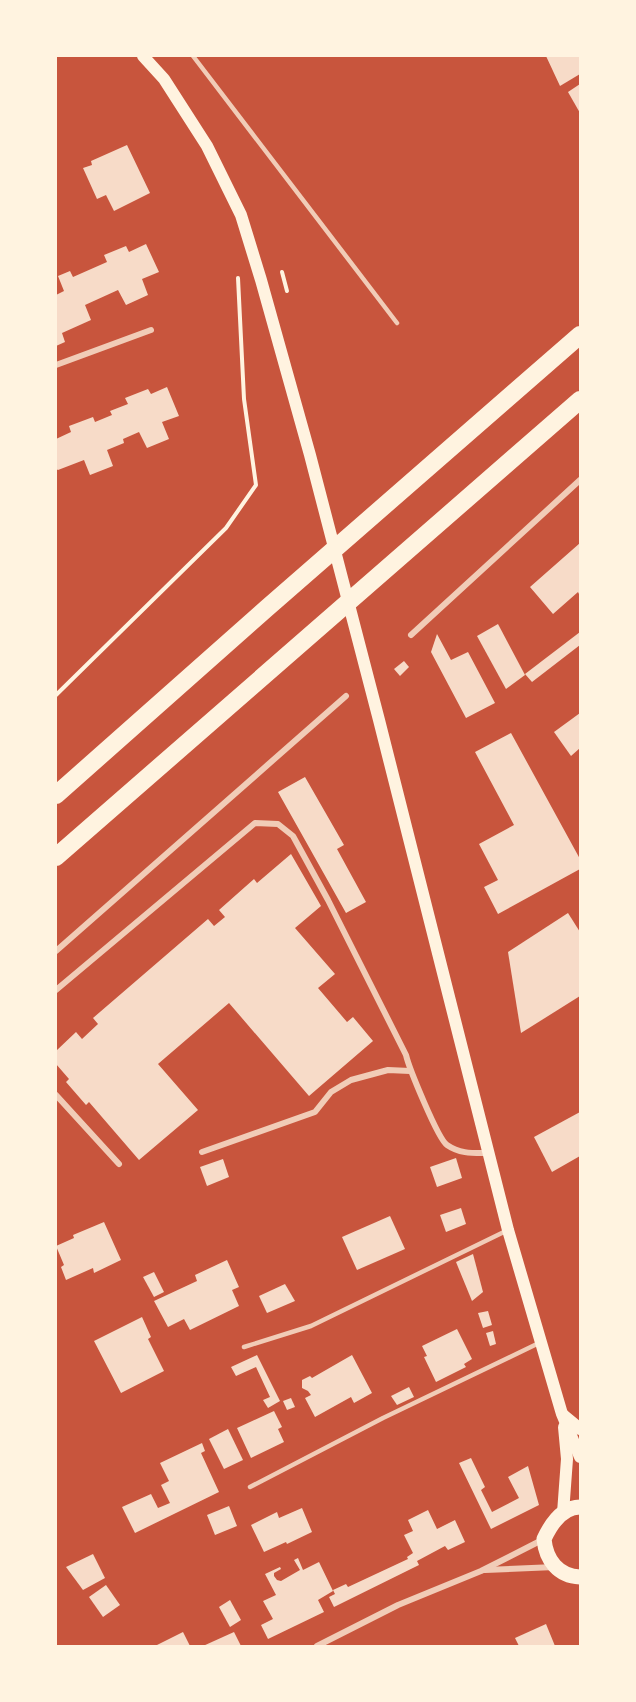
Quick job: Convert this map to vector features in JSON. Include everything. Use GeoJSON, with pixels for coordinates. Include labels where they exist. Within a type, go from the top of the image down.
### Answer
{"type":"FeatureCollection","features":[{"type":"Feature","properties":{"kind":"highway"},"geometry":{"type":"LineString","coordinates":[[56,795],[580,335]]}},
{"type":"Feature","properties":{"kind":"highway"},"geometry":{"type":"LineString","coordinates":[[56,857],[580,400]]}},
{"type":"Feature","properties":{"kind":"main road"},"geometry":{"type":"LineString","coordinates":[[143,56],[164,79],[207,146],[241,215],[310,455],[508,1230],[562,1414],[580,1457]]}},
{"type":"Feature","properties":{"kind":"main road"},"geometry":{"type":"LineString","coordinates":[[562,1414],[580,1429]]}},
{"type":"Feature","properties":{"kind":"main road"},"geometry":{"type":"LineString","coordinates":[[562,1414],[567,1459],[563,1513]]}},
{"type":"Feature","properties":{"kind":"main road"},"geometry":{"type":"LineString","coordinates":[[578,1581],[555,1567],[549,1559],[544,1539],[555,1520],[574,1507],[580,1507]]}},
{"type":"Feature","properties":{"kind":"street"},"geometry":{"type":"LineString","coordinates":[[56,364],[151,330]]}},
{"type":"Feature","properties":{"kind":"street"},"geometry":{"type":"LineString","coordinates":[[411,635],[580,480]]}},
{"type":"Feature","properties":{"kind":"street"},"geometry":{"type":"LineString","coordinates":[[56,951],[346,696]]}},
{"type":"Feature","properties":{"kind":"street"},"geometry":{"type":"LineString","coordinates":[[56,990],[255,823],[278,824],[292,836],[328,900],[405,1055],[410,1071],[445,1144],[465,1153],[488,1153]]}},
{"type":"Feature","properties":{"kind":"street"},"geometry":{"type":"LineString","coordinates":[[202,1152],[315,1112],[332,1092],[351,1080],[387,1070],[410,1071]]}},
{"type":"Feature","properties":{"kind":"street"},"geometry":{"type":"LineString","coordinates":[[56,1095],[119,1164]]}},
{"type":"Feature","properties":{"kind":"street"},"geometry":{"type":"LineString","coordinates":[[317,1647],[398,1605],[481,1570],[544,1539]]}},
{"type":"Feature","properties":{"kind":"street"},"geometry":{"type":"LineString","coordinates":[[481,1570],[555,1567]]}},
{"type":"Feature","properties":{"kind":"lane"},"geometry":{"type":"LineString","coordinates":[[193,56],[397,323]]}},
{"type":"Feature","properties":{"kind":"lane"},"geometry":{"type":"LineString","coordinates":[[244,1347],[311,1326],[508,1230]]}},
{"type":"Feature","properties":{"kind":"lane"},"geometry":{"type":"LineString","coordinates":[[250,1487],[383,1418],[542,1342]]}},
{"type":"Feature","properties":{"kind":"path"},"geometry":{"type":"LineString","coordinates":[[56,695],[226,528],[256,485],[244,399],[237,269]]}},
{"type":"Feature","properties":{"kind":"building"},"geometry":{"type":"Polygon","coordinates":[[[546,56],[580,56],[580,74],[560,86],[546,56]]]}},
{"type":"Feature","properties":{"kind":"building"},"geometry":{"type":"Polygon","coordinates":[[[580,84],[580,113],[568,92],[580,84]]]}},
{"type":"Feature","properties":{"kind":"building"},"geometry":{"type":"Polygon","coordinates":[[[127,145],[150,193],[114,211],[106,195],[97,199],[83,168],[92,165],[91,161],[127,145]]]}},
{"type":"Feature","properties":{"kind":"building"},"geometry":{"type":"Polygon","coordinates":[[[146,244],[159,272],[142,279],[148,295],[126,305],[118,290],[85,305],[91,320],[62,333],[65,342],[56,346],[56,295],[64,291],[58,276],[70,271],[73,277],[107,262],[104,255],[126,246],[129,252],[146,244]]]}},
{"type":"Feature","properties":{"kind":"building"},"geometry":{"type":"Polygon","coordinates":[[[167,387],[179,416],[162,422],[169,439],[147,448],[139,432],[123,439],[124,443],[107,450],[113,466],[90,475],[84,460],[56,469],[56,439],[71,432],[69,426],[93,417],[95,422],[112,415],[110,411],[128,404],[125,398],[148,389],[151,394],[167,387]]]}},
{"type":"Feature","properties":{"kind":"building"},"geometry":{"type":"Polygon","coordinates":[[[580,543],[580,596],[578,592],[553,614],[530,587],[580,543]]]}},
{"type":"Feature","properties":{"kind":"building"},"geometry":{"type":"Polygon","coordinates":[[[498,624],[525,675],[506,689],[477,636],[498,624]]]}},
{"type":"Feature","properties":{"kind":"building"},"geometry":{"type":"Polygon","coordinates":[[[580,632],[580,645],[532,682],[525,674],[580,632]]]}},
{"type":"Feature","properties":{"kind":"building"},"geometry":{"type":"Polygon","coordinates":[[[437,634],[451,660],[468,652],[495,703],[466,718],[431,652],[437,634]]]}},
{"type":"Feature","properties":{"kind":"building"},"geometry":{"type":"Polygon","coordinates":[[[404,661],[409,667],[400,676],[394,669],[404,661]]]}},
{"type":"Feature","properties":{"kind":"building"},"geometry":{"type":"Polygon","coordinates":[[[580,713],[580,748],[571,756],[554,732],[580,713]]]}},
{"type":"Feature","properties":{"kind":"building"},"geometry":{"type":"Polygon","coordinates":[[[511,733],[580,859],[580,869],[498,914],[484,887],[498,880],[479,844],[514,825],[475,752],[511,733]]]}},
{"type":"Feature","properties":{"kind":"building"},"geometry":{"type":"Polygon","coordinates":[[[305,777],[344,845],[337,849],[366,902],[346,913],[278,792],[305,777]]]}},
{"type":"Feature","properties":{"kind":"building"},"geometry":{"type":"Polygon","coordinates":[[[291,854],[321,906],[295,928],[335,974],[318,988],[347,1022],[353,1017],[373,1041],[309,1096],[229,1003],[158,1064],[198,1110],[139,1160],[89,1102],[86,1105],[66,1082],[69,1079],[56,1064],[56,1051],[76,1032],[82,1039],[98,1024],[93,1018],[208,919],[214,926],[225,917],[219,910],[254,879],[257,883],[291,854]]]}},
{"type":"Feature","properties":{"kind":"building"},"geometry":{"type":"Polygon","coordinates":[[[568,913],[580,932],[580,996],[521,1033],[508,952],[568,913]]]}},
{"type":"Feature","properties":{"kind":"building"},"geometry":{"type":"Polygon","coordinates":[[[580,1112],[580,1156],[552,1172],[534,1137],[580,1112]]]}},
{"type":"Feature","properties":{"kind":"building"},"geometry":{"type":"Polygon","coordinates":[[[456,1158],[462,1178],[437,1187],[430,1167],[456,1158]]]}},
{"type":"Feature","properties":{"kind":"building"},"geometry":{"type":"Polygon","coordinates":[[[223,1159],[229,1177],[207,1186],[200,1167],[223,1159]]]}},
{"type":"Feature","properties":{"kind":"building"},"geometry":{"type":"Polygon","coordinates":[[[461,1208],[466,1224],[446,1232],[440,1215],[461,1208]]]}},
{"type":"Feature","properties":{"kind":"building"},"geometry":{"type":"Polygon","coordinates":[[[390,1216],[405,1249],[357,1270],[342,1237],[390,1216]]]}},
{"type":"Feature","properties":{"kind":"building"},"geometry":{"type":"Polygon","coordinates":[[[104,1222],[121,1260],[94,1273],[93,1268],[66,1280],[61,1267],[64,1265],[56,1246],[74,1238],[73,1235],[104,1222]]]}},
{"type":"Feature","properties":{"kind":"building"},"geometry":{"type":"Polygon","coordinates":[[[473,1254],[483,1292],[472,1301],[456,1262],[473,1254]]]}},
{"type":"Feature","properties":{"kind":"building"},"geometry":{"type":"Polygon","coordinates":[[[227,1260],[239,1287],[232,1290],[239,1306],[190,1330],[184,1319],[168,1327],[154,1301],[197,1281],[195,1275],[227,1260]]]}},
{"type":"Feature","properties":{"kind":"building"},"geometry":{"type":"Polygon","coordinates":[[[154,1272],[164,1292],[154,1297],[143,1277],[154,1272]]]}},
{"type":"Feature","properties":{"kind":"building"},"geometry":{"type":"Polygon","coordinates":[[[285,1284],[295,1301],[267,1313],[259,1296],[285,1284]]]}},
{"type":"Feature","properties":{"kind":"building"},"geometry":{"type":"Polygon","coordinates":[[[488,1311],[492,1325],[483,1328],[478,1313],[488,1311]]]}},
{"type":"Feature","properties":{"kind":"building"},"geometry":{"type":"Polygon","coordinates":[[[142,1317],[151,1337],[148,1339],[164,1371],[121,1393],[94,1341],[142,1317]]]}},
{"type":"Feature","properties":{"kind":"building"},"geometry":{"type":"Polygon","coordinates":[[[457,1329],[472,1359],[464,1364],[466,1367],[436,1382],[424,1357],[427,1356],[422,1346],[457,1329]]]}},
{"type":"Feature","properties":{"kind":"building"},"geometry":{"type":"Polygon","coordinates":[[[493,1331],[496,1344],[490,1346],[486,1333],[493,1331]]]}},
{"type":"Feature","properties":{"kind":"building"},"geometry":{"type":"Polygon","coordinates":[[[257,1355],[280,1401],[268,1408],[263,1400],[270,1397],[256,1367],[236,1376],[231,1367],[257,1355]]]}},
{"type":"Feature","properties":{"kind":"building"},"geometry":{"type":"Polygon","coordinates":[[[352,1355],[372,1393],[354,1403],[351,1397],[315,1417],[305,1398],[311,1395],[302,1388],[302,1380],[310,1376],[312,1378],[352,1355]]]}},
{"type":"Feature","properties":{"kind":"building"},"geometry":{"type":"Polygon","coordinates":[[[409,1387],[414,1397],[397,1405],[391,1396],[409,1387]]]}},
{"type":"Feature","properties":{"kind":"building"},"geometry":{"type":"Polygon","coordinates":[[[291,1398],[295,1407],[287,1410],[283,1401],[291,1398]]]}},
{"type":"Feature","properties":{"kind":"building"},"geometry":{"type":"Polygon","coordinates":[[[274,1411],[282,1427],[278,1429],[284,1442],[251,1458],[237,1428],[274,1411]]]}},
{"type":"Feature","properties":{"kind":"building"},"geometry":{"type":"Polygon","coordinates":[[[228,1429],[243,1460],[224,1469],[209,1439],[228,1429]]]}},
{"type":"Feature","properties":{"kind":"building"},"geometry":{"type":"Polygon","coordinates":[[[202,1443],[205,1451],[201,1453],[219,1492],[135,1533],[122,1507],[151,1494],[158,1508],[170,1503],[161,1485],[169,1481],[160,1463],[202,1443]]]}},
{"type":"Feature","properties":{"kind":"building"},"geometry":{"type":"Polygon","coordinates":[[[471,1458],[485,1487],[481,1490],[492,1512],[519,1498],[508,1477],[528,1466],[539,1505],[491,1529],[459,1463],[471,1458]]]}},
{"type":"Feature","properties":{"kind":"building"},"geometry":{"type":"Polygon","coordinates":[[[229,1506],[237,1526],[215,1535],[207,1515],[229,1506]]]}},
{"type":"Feature","properties":{"kind":"building"},"geometry":{"type":"Polygon","coordinates":[[[302,1508],[312,1532],[264,1552],[251,1525],[277,1512],[279,1518],[302,1508]]]}},
{"type":"Feature","properties":{"kind":"building"},"geometry":{"type":"Polygon","coordinates":[[[428,1510],[437,1529],[455,1520],[465,1542],[448,1550],[445,1546],[417,1561],[419,1565],[334,1607],[329,1597],[335,1594],[333,1590],[346,1584],[348,1587],[408,1559],[407,1557],[413,1553],[404,1535],[413,1531],[408,1520],[428,1510]]]}},
{"type":"Feature","properties":{"kind":"building"},"geometry":{"type":"Polygon","coordinates":[[[93,1554],[105,1578],[83,1590],[66,1567],[93,1554]]]}},
{"type":"Feature","properties":{"kind":"building"},"geometry":{"type":"Polygon","coordinates":[[[298,1558],[303,1570],[319,1562],[333,1591],[318,1600],[324,1612],[268,1639],[261,1625],[273,1619],[263,1601],[276,1595],[265,1574],[280,1567],[281,1569],[274,1573],[274,1576],[281,1581],[300,1570],[294,1560],[298,1558]]]}},
{"type":"Feature","properties":{"kind":"building"},"geometry":{"type":"Polygon","coordinates":[[[106,1585],[120,1605],[103,1617],[89,1597],[106,1585]]]}},
{"type":"Feature","properties":{"kind":"building"},"geometry":{"type":"Polygon","coordinates":[[[230,1600],[241,1620],[230,1627],[219,1607],[230,1600]]]}},
{"type":"Feature","properties":{"kind":"building"},"geometry":{"type":"Polygon","coordinates":[[[546,1624],[555,1646],[519,1646],[515,1638],[546,1624]]]}},
{"type":"Feature","properties":{"kind":"building"},"geometry":{"type":"Polygon","coordinates":[[[183,1632],[190,1646],[155,1646],[183,1632]]]}},
{"type":"Feature","properties":{"kind":"building"},"geometry":{"type":"Polygon","coordinates":[[[234,1632],[241,1646],[203,1646],[234,1632]]]}}]}
